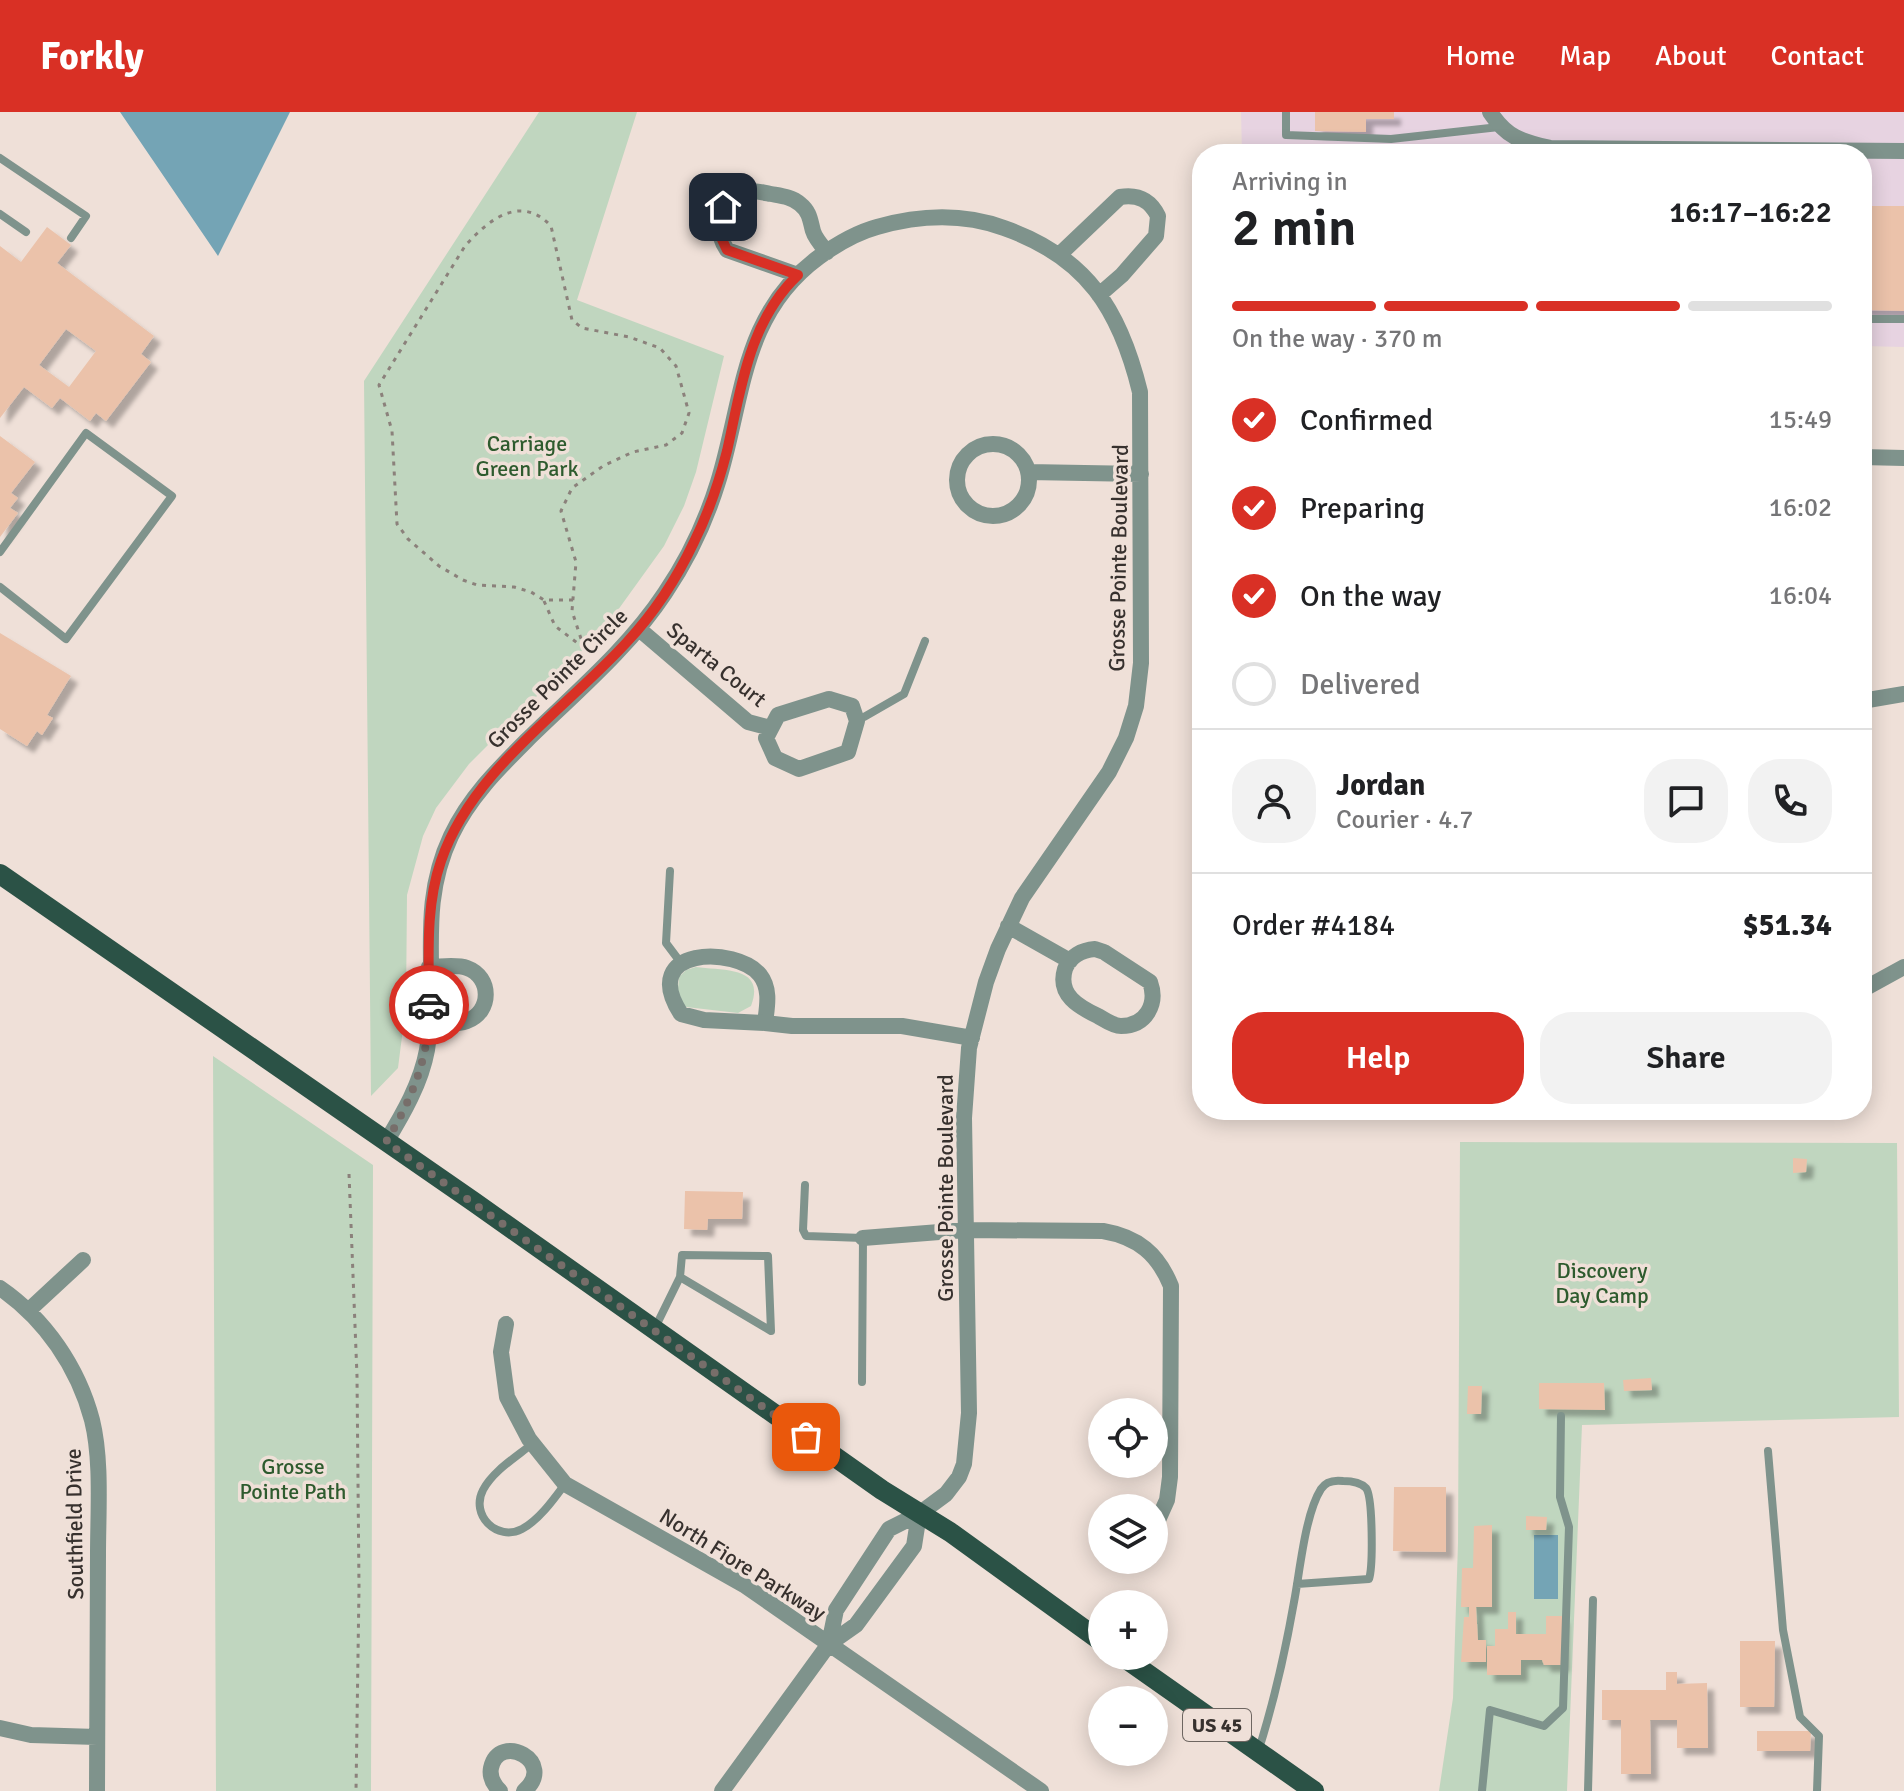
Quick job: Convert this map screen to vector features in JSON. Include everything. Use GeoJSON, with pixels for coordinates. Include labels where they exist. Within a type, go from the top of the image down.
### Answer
{"type":"FeatureCollection","features":[{"type":"Feature","properties":{"kind":"main road"},"geometry":{"type":"LineString","coordinates":[[0,874],[919,1514],[950,1532],[1088,1632]]}},
{"type":"Feature","properties":{"kind":"main road","name":"US 45"},"geometry":{"type":"LineString","coordinates":[[1142,1670],[1314,1791]]}},
{"type":"Feature","properties":{"kind":"street"},"geometry":{"type":"LineString","coordinates":[[1490,112],[1508,138],[1531,144]]}},
{"type":"Feature","properties":{"kind":"street"},"geometry":{"type":"LineString","coordinates":[[1872,151],[1904,151]]}},
{"type":"Feature","properties":{"kind":"street"},"geometry":{"type":"LineString","coordinates":[[798,275],[727,250],[717,229],[718,218],[730,199],[751,191],[789,197],[808,211],[813,233],[827,252]]}},
{"type":"Feature","properties":{"kind":"street"},"geometry":{"type":"LineString","coordinates":[[1059,255],[1120,197],[1147,201],[1158,216],[1156,236],[1122,275],[1099,295]]}},
{"type":"Feature","properties":{"kind":"street","name":"Grosse Pointe Circle"},"geometry":{"type":"LineString","coordinates":[[386,1142],[418,1079],[426,1052],[429,924],[433,894],[440,863],[462,815],[493,774],[639,629],[665,594],[696,539],[717,485],[752,346],[784,288],[827,252],[865,231],[921,217],[983,220],[1028,236],[1059,255],[1083,277]]}},
{"type":"Feature","properties":{"kind":"street","name":"Grosse Pointe Boulevard"},"geometry":{"type":"LineString","coordinates":[[829,1644],[836,1610],[889,1529],[919,1514],[946,1494],[959,1477],[967,1444],[964,1118],[972,1038],[986,982],[1008,926],[1022,898],[1109,772],[1126,738],[1136,706],[1141,663],[1140,392],[1130,351],[1117,322],[1083,277]]}},
{"type":"Feature","properties":{"kind":"street"},"geometry":{"type":"LineString","coordinates":[[985,445],[1009,448],[1019,455],[1028,472],[1024,499],[1006,514],[994,516],[972,510],[958,491],[959,467],[965,457],[985,445]]}},
{"type":"Feature","properties":{"kind":"street"},"geometry":{"type":"LineString","coordinates":[[1872,457],[1904,458]]}},
{"type":"Feature","properties":{"kind":"street"},"geometry":{"type":"LineString","coordinates":[[1028,472],[1141,474]]}},
{"type":"Feature","properties":{"kind":"street","name":"Sparta Court"},"geometry":{"type":"LineString","coordinates":[[639,629],[748,722],[771,728]]}},
{"type":"Feature","properties":{"kind":"street"},"geometry":{"type":"LineString","coordinates":[[1872,699],[1904,694]]}},
{"type":"Feature","properties":{"kind":"street","name":"Sparta Court"},"geometry":{"type":"LineString","coordinates":[[829,699],[852,706],[857,721],[848,752],[799,769],[775,758],[766,738],[771,728],[778,715],[829,699]]}},
{"type":"Feature","properties":{"kind":"street"},"geometry":{"type":"LineString","coordinates":[[1008,926],[1070,961]]}},
{"type":"Feature","properties":{"kind":"street"},"geometry":{"type":"LineString","coordinates":[[1085,950],[1104,952],[1150,982],[1154,991],[1151,1009],[1137,1022],[1118,1026],[1073,1004],[1064,979],[1070,961],[1085,950]]}},
{"type":"Feature","properties":{"kind":"street"},"geometry":{"type":"LineString","coordinates":[[765,1023],[768,995],[761,977],[747,964],[721,958],[694,958],[677,965],[669,978],[669,995],[681,1014],[704,1020],[792,1026],[902,1026],[972,1038]]}},
{"type":"Feature","properties":{"kind":"street"},"geometry":{"type":"LineString","coordinates":[[429,967],[471,969],[478,975],[486,991],[483,1009],[469,1021],[429,1024]]}},
{"type":"Feature","properties":{"kind":"street"},"geometry":{"type":"LineString","coordinates":[[1872,985],[1904,967]]}},
{"type":"Feature","properties":{"kind":"street"},"geometry":{"type":"LineString","coordinates":[[863,1238],[965,1230],[1113,1232],[1123,1234],[1147,1248],[1163,1267],[1171,1286],[1172,1441],[1168,1494]]}},
{"type":"Feature","properties":{"kind":"street"},"geometry":{"type":"LineString","coordinates":[[28,1311],[83,1260]]}},
{"type":"Feature","properties":{"kind":"street","name":"Southfield Drive"},"geometry":{"type":"LineString","coordinates":[[0,1288],[28,1311],[60,1348],[80,1383],[93,1422],[98,1478],[97,1791]]}},
{"type":"Feature","properties":{"kind":"street","name":"North Fiore Parkway"},"geometry":{"type":"LineString","coordinates":[[506,1324],[501,1352],[505,1386],[516,1417],[532,1444],[565,1484],[733,1578],[1041,1791]]}},
{"type":"Feature","properties":{"kind":"street","name":"Grosse Pointe Boulevard"},"geometry":{"type":"LineString","coordinates":[[722,1791],[829,1644],[856,1625],[914,1546],[919,1514]]}},
{"type":"Feature","properties":{"kind":"street"},"geometry":{"type":"LineString","coordinates":[[0,1728],[31,1735],[97,1737]]}},
{"type":"Feature","properties":{"kind":"street"},"geometry":{"type":"LineString","coordinates":[[500,1791],[491,1779],[492,1765],[500,1754],[514,1751],[527,1757],[534,1770],[531,1784],[524,1791]]}},
{"type":"Feature","properties":{"kind":"lane"},"geometry":{"type":"LineString","coordinates":[[1286,112],[1286,135],[1391,139],[1508,138]]}},
{"type":"Feature","properties":{"kind":"lane"},"geometry":{"type":"LineString","coordinates":[[0,158],[86,216],[71,238]]}},
{"type":"Feature","properties":{"kind":"lane"},"geometry":{"type":"LineString","coordinates":[[0,214],[26,232]]}},
{"type":"Feature","properties":{"kind":"lane"},"geometry":{"type":"LineString","coordinates":[[1872,319],[1904,319]]}},
{"type":"Feature","properties":{"kind":"lane"},"geometry":{"type":"LineString","coordinates":[[0,552],[86,433],[172,496],[66,639],[0,587]]}},
{"type":"Feature","properties":{"kind":"lane"},"geometry":{"type":"LineString","coordinates":[[856,718],[864,717],[904,694],[925,641]]}},
{"type":"Feature","properties":{"kind":"lane"},"geometry":{"type":"LineString","coordinates":[[670,871],[666,943],[681,963]]}},
{"type":"Feature","properties":{"kind":"lane"},"geometry":{"type":"LineString","coordinates":[[805,1185],[803,1230],[806,1236],[863,1238],[862,1382]]}},
{"type":"Feature","properties":{"kind":"lane"},"geometry":{"type":"LineString","coordinates":[[654,1330],[680,1277],[682,1255],[768,1256],[771,1331],[680,1277]]}},
{"type":"Feature","properties":{"kind":"lane"},"geometry":{"type":"LineString","coordinates":[[1482,1791],[1490,1710],[1544,1726],[1563,1708],[1569,1527],[1560,1497],[1561,1416]]}},
{"type":"Feature","properties":{"kind":"lane"},"geometry":{"type":"LineString","coordinates":[[532,1444],[488,1481],[478,1508],[483,1518],[500,1531],[524,1528],[565,1484]]}},
{"type":"Feature","properties":{"kind":"lane"},"geometry":{"type":"LineString","coordinates":[[1768,1451],[1783,1630],[1800,1717],[1819,1736],[1817,1791]]}},
{"type":"Feature","properties":{"kind":"lane"},"geometry":{"type":"LineString","coordinates":[[1257,1752],[1275,1699],[1297,1584],[1312,1513],[1320,1490],[1325,1484],[1336,1480],[1362,1485],[1370,1497],[1369,1579],[1364,1582],[1297,1584]]}},
{"type":"Feature","properties":{"kind":"lane"},"geometry":{"type":"LineString","coordinates":[[1588,1791],[1593,1600]]}},
{"type":"Feature","properties":{"kind":"path"},"geometry":{"type":"LineString","coordinates":[[544,600],[555,626],[584,648],[572,611],[573,600],[576,562],[561,511],[572,488],[603,466],[633,452],[666,445],[682,433],[689,413],[676,366],[660,348],[629,337],[582,328],[572,320],[551,226],[541,215],[523,209],[502,215],[480,229],[465,246],[379,385],[392,431],[397,524],[408,539],[439,566],[463,580],[477,585],[514,587],[544,600],[573,600]]}},
{"type":"Feature","properties":{"kind":"path"},"geometry":{"type":"LineString","coordinates":[[349,1174],[357,1376],[359,1588],[356,1791]]}},
{"type":"Feature","properties":{"kind":"shaded area"},"geometry":{"type":"Polygon","coordinates":[[[1241,112],[1904,112],[1904,347],[1872,346],[1872,144],[1242,144],[1241,112]]]}},
{"type":"Feature","properties":{"kind":"green space","name":"Carriage Green Park"},"geometry":{"type":"Polygon","coordinates":[[[539,112],[637,112],[577,300],[724,356],[696,472],[684,506],[664,546],[605,628],[469,764],[436,808],[423,836],[407,895],[406,1005],[398,1068],[371,1096],[364,381],[539,112]]]}},
{"type":"Feature","properties":{"kind":"green space"},"geometry":{"type":"Polygon","coordinates":[[[696,967],[730,971],[748,977],[754,993],[751,1006],[738,1013],[686,1007],[677,999],[679,977],[686,970],[696,967]]]}},
{"type":"Feature","properties":{"kind":"green space","name":"Grosse Pointe Path"},"geometry":{"type":"Polygon","coordinates":[[[213,1056],[373,1165],[371,1791],[216,1791],[213,1056]]]}},
{"type":"Feature","properties":{"kind":"green space","name":"Discovery Day Camp"},"geometry":{"type":"Polygon","coordinates":[[[1460,1142],[1897,1143],[1899,1417],[1582,1425],[1567,1791],[1439,1791],[1453,1698],[1458,1543],[1460,1142]]]}},
{"type":"Feature","properties":{"kind":"water"},"geometry":{"type":"Polygon","coordinates":[[[120,112],[290,112],[218,256],[120,112]]]}},
{"type":"Feature","properties":{"kind":"water"},"geometry":{"type":"Polygon","coordinates":[[[1534,1535],[1558,1535],[1558,1599],[1534,1599],[1534,1535]]]}},
{"type":"Feature","properties":{"kind":"building"},"geometry":{"type":"Polygon","coordinates":[[[1315,112],[1394,112],[1394,119],[1366,119],[1366,132],[1315,131],[1315,112]]]}},
{"type":"Feature","properties":{"kind":"building"},"geometry":{"type":"Polygon","coordinates":[[[1872,206],[1904,206],[1904,311],[1872,310],[1872,206]]]}},
{"type":"Feature","properties":{"kind":"building"},"geometry":{"type":"Polygon","coordinates":[[[47,227],[71,245],[57,263],[154,336],[141,354],[151,362],[106,421],[96,413],[90,421],[60,398],[52,408],[24,387],[0,418],[0,246],[21,262],[47,227]],[[66,329],[39,365],[69,387],[96,351],[66,329]]]}},
{"type":"Feature","properties":{"kind":"building"},"geometry":{"type":"Polygon","coordinates":[[[0,436],[35,462],[11,493],[18,498],[10,508],[18,513],[0,537],[0,436]]]}},
{"type":"Feature","properties":{"kind":"building"},"geometry":{"type":"Polygon","coordinates":[[[0,633],[71,676],[47,715],[53,718],[42,735],[37,731],[27,746],[0,729],[0,633]]]}},
{"type":"Feature","properties":{"kind":"building"},"geometry":{"type":"Polygon","coordinates":[[[1793,1158],[1807,1159],[1806,1172],[1793,1173],[1793,1158]]]}},
{"type":"Feature","properties":{"kind":"building"},"geometry":{"type":"Polygon","coordinates":[[[685,1191],[743,1192],[742,1219],[708,1219],[707,1230],[684,1229],[685,1191]]]}},
{"type":"Feature","properties":{"kind":"building"},"geometry":{"type":"Polygon","coordinates":[[[1651,1378],[1652,1390],[1624,1391],[1623,1380],[1651,1378]]]}},
{"type":"Feature","properties":{"kind":"building"},"geometry":{"type":"Polygon","coordinates":[[[1539,1383],[1604,1383],[1605,1410],[1539,1409],[1539,1383]]]}},
{"type":"Feature","properties":{"kind":"building"},"geometry":{"type":"Polygon","coordinates":[[[1468,1386],[1482,1386],[1481,1414],[1467,1414],[1468,1386]]]}},
{"type":"Feature","properties":{"kind":"building"},"geometry":{"type":"Polygon","coordinates":[[[1394,1487],[1446,1487],[1446,1552],[1393,1551],[1394,1487]]]}},
{"type":"Feature","properties":{"kind":"building"},"geometry":{"type":"Polygon","coordinates":[[[1526,1516],[1547,1517],[1546,1530],[1526,1530],[1526,1516]]]}},
{"type":"Feature","properties":{"kind":"building"},"geometry":{"type":"Polygon","coordinates":[[[1492,1525],[1492,1607],[1476,1607],[1478,1640],[1486,1640],[1486,1662],[1461,1662],[1464,1617],[1469,1617],[1469,1607],[1461,1607],[1462,1568],[1473,1568],[1474,1526],[1492,1525]]]}},
{"type":"Feature","properties":{"kind":"building"},"geometry":{"type":"Polygon","coordinates":[[[1508,1612],[1516,1612],[1516,1634],[1546,1634],[1546,1616],[1562,1616],[1562,1665],[1544,1665],[1542,1660],[1521,1660],[1521,1675],[1487,1675],[1487,1646],[1495,1646],[1495,1629],[1508,1629],[1508,1612]]]}},
{"type":"Feature","properties":{"kind":"building"},"geometry":{"type":"Polygon","coordinates":[[[1740,1641],[1775,1641],[1774,1707],[1740,1707],[1740,1641]]]}},
{"type":"Feature","properties":{"kind":"building"},"geometry":{"type":"Polygon","coordinates":[[[1666,1672],[1677,1672],[1677,1684],[1707,1683],[1708,1748],[1677,1748],[1677,1720],[1650,1720],[1651,1774],[1621,1774],[1621,1720],[1602,1720],[1602,1690],[1666,1690],[1666,1672]]]}},
{"type":"Feature","properties":{"kind":"building"},"geometry":{"type":"Polygon","coordinates":[[[1757,1731],[1811,1731],[1810,1751],[1757,1751],[1757,1731]]]}},
{"type":"Feature","properties":{"kind":"way so far"},"geometry":{"type":"LineString","coordinates":[[429,1005],[426,1052],[418,1079],[386,1142],[806,1437]]}},
{"type":"Feature","properties":{"kind":"route"},"geometry":{"type":"LineString","coordinates":[[429,1005],[429,924],[440,863],[450,837],[476,793],[626,644],[665,594],[696,539],[717,485],[752,346],[784,288],[798,275],[727,250],[717,229],[723,207]]}}]}
